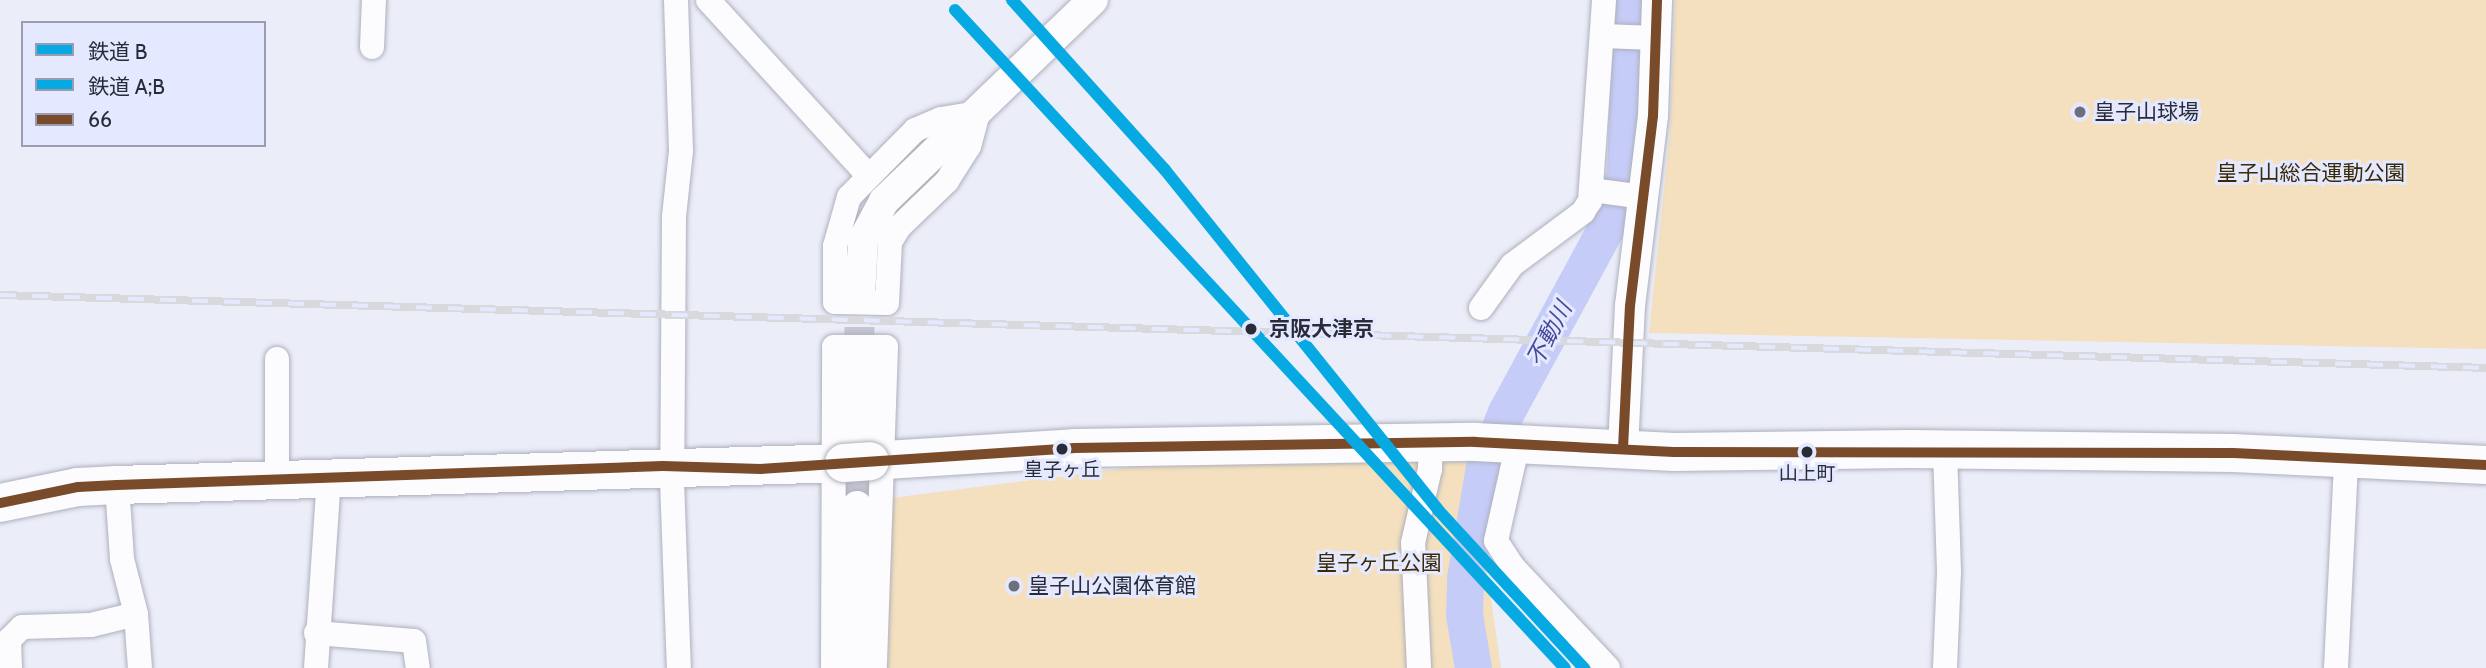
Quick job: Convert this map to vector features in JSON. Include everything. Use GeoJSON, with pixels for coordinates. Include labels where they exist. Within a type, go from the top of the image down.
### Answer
{"type":"FeatureCollection","features":[{"type":"Feature","properties":{"kind":"main road"},"geometry":{"type":"LineString","coordinates":[[0,503],[78,487],[117,485],[673,466],[761,469],[858,458],[1074,448],[1475,442],[1623,448],[2220,453],[2486,465]]}},
{"type":"Feature","properties":{"kind":"street"},"geometry":{"type":"LineString","coordinates":[[372,47],[374,0]]}},
{"type":"Feature","properties":{"kind":"street"},"geometry":{"type":"LineString","coordinates":[[676,0],[681,150],[674,217],[673,466],[679,668]]}},
{"type":"Feature","properties":{"kind":"street"},"geometry":{"type":"LineString","coordinates":[[708,0],[867,174]]}},
{"type":"Feature","properties":{"kind":"street"},"geometry":{"type":"LineString","coordinates":[[1481,308],[1512,265],[1545,235],[1583,212],[1592,190],[1604,36],[1604,0]]}},
{"type":"Feature","properties":{"kind":"street"},"geometry":{"type":"LineString","coordinates":[[1623,448],[1629,325],[1653,116],[1657,0]]}},
{"type":"Feature","properties":{"kind":"street"},"geometry":{"type":"LineString","coordinates":[[860,296],[863,240],[876,212],[978,113],[1085,3]]}},
{"type":"Feature","properties":{"kind":"street"},"geometry":{"type":"LineString","coordinates":[[1604,36],[1654,38]]}},
{"type":"Feature","properties":{"kind":"street"},"geometry":{"type":"LineString","coordinates":[[978,113],[970,146],[954,171],[890,242],[887,303],[835,302],[839,224],[849,197],[867,174],[915,130],[941,118],[978,113]]}},
{"type":"Feature","properties":{"kind":"street"},"geometry":{"type":"LineString","coordinates":[[1592,190],[1643,197]]}},
{"type":"Feature","properties":{"kind":"street"},"geometry":{"type":"LineString","coordinates":[[833,668],[858,458],[859,357]]}},
{"type":"Feature","properties":{"kind":"street"},"geometry":{"type":"LineString","coordinates":[[277,359],[277,479]]}},
{"type":"Feature","properties":{"kind":"street"},"geometry":{"type":"LineString","coordinates":[[1419,668],[1413,543],[1430,469],[1431,443]]}},
{"type":"Feature","properties":{"kind":"street"},"geometry":{"type":"LineString","coordinates":[[1515,443],[1496,541],[1512,566],[1608,668]]}},
{"type":"Feature","properties":{"kind":"street"},"geometry":{"type":"LineString","coordinates":[[1945,449],[1949,570],[1945,668]]}},
{"type":"Feature","properties":{"kind":"street"},"geometry":{"type":"LineString","coordinates":[[858,458],[878,507],[875,668]]}},
{"type":"Feature","properties":{"kind":"street"},"geometry":{"type":"LineString","coordinates":[[2336,668],[2346,460]]}},
{"type":"Feature","properties":{"kind":"street"},"geometry":{"type":"LineString","coordinates":[[316,668],[316,633],[329,477]]}},
{"type":"Feature","properties":{"kind":"street"},"geometry":{"type":"LineString","coordinates":[[117,485],[122,559],[136,614],[140,668]]}},
{"type":"Feature","properties":{"kind":"street"},"geometry":{"type":"LineString","coordinates":[[854,668],[857,506]]}},
{"type":"Feature","properties":{"kind":"street"},"geometry":{"type":"LineString","coordinates":[[10,668],[9,640],[22,627],[91,625],[136,614]]}},
{"type":"Feature","properties":{"kind":"street"},"geometry":{"type":"LineString","coordinates":[[316,633],[414,641],[418,668]]}},
{"type":"Feature","properties":{"kind":"green space","name":"皇子山総合運動公園"},"geometry":{"type":"Polygon","coordinates":[[[1675,0],[2486,0],[2486,349],[1649,333],[1670,131],[1675,0]]]}},
{"type":"Feature","properties":{"kind":"green space","name":"皇子ヶ丘公園"},"geometry":{"type":"Polygon","coordinates":[[[1501,451],[1482,535],[1501,668],[881,668],[891,498],[1133,467],[1501,451]]]}},
{"type":"Feature","properties":{"kind":"waterway","name":"不動川"},"geometry":{"type":"LineString","coordinates":[[1473,668],[1464,614],[1465,578],[1484,467],[1506,412],[1614,213],[1625,173],[1631,0]]}},
{"type":"Feature","properties":{"kind":"tunnel"},"geometry":{"type":"LineString","coordinates":[[859,357],[860,296]]}},
{"type":"Feature","properties":{"kind":"tunnel"},"geometry":{"type":"LineString","coordinates":[[857,506],[858,443]]}},
{"type":"Feature","properties":{"kind":"railway"},"geometry":{"type":"LineString","coordinates":[[0,295],[2486,368]]}},
{"type":"Feature","properties":{"kind":"rail line","name":"B"},"geometry":{"type":"LineString","coordinates":[[1012,0],[1165,170],[1439,511],[1584,668]]}},
{"type":"Feature","properties":{"kind":"rail line","name":"A;B"},"geometry":{"type":"LineString","coordinates":[[955,10],[1565,668]]}},
{"type":"Feature","properties":{"kind":"transit line","name":"66"},"geometry":{"type":"LineString","coordinates":[[1623,448],[1630,306],[1653,116],[1657,0]]}},
{"type":"Feature","properties":{"kind":"transit line","name":"66"},"geometry":{"type":"LineString","coordinates":[[0,503],[78,487],[117,485],[663,466],[761,469],[1074,448],[1475,442],[1674,452],[2233,453],[2486,465]]}},
{"type":"Feature","properties":{"kind":"place","name":"皇子山球場"},"geometry":{"type":"Point","coordinates":[2080,112]}},
{"type":"Feature","properties":{"kind":"place","name":"京阪大津京"},"geometry":{"type":"Point","coordinates":[1251,329]}},
{"type":"Feature","properties":{"kind":"place","name":"皇子ヶ丘"},"geometry":{"type":"Point","coordinates":[1062,449]}},
{"type":"Feature","properties":{"kind":"place","name":"山上町"},"geometry":{"type":"Point","coordinates":[1807,452]}},
{"type":"Feature","properties":{"kind":"place","name":"皇子山公園体育館"},"geometry":{"type":"Point","coordinates":[1014,586]}}]}
